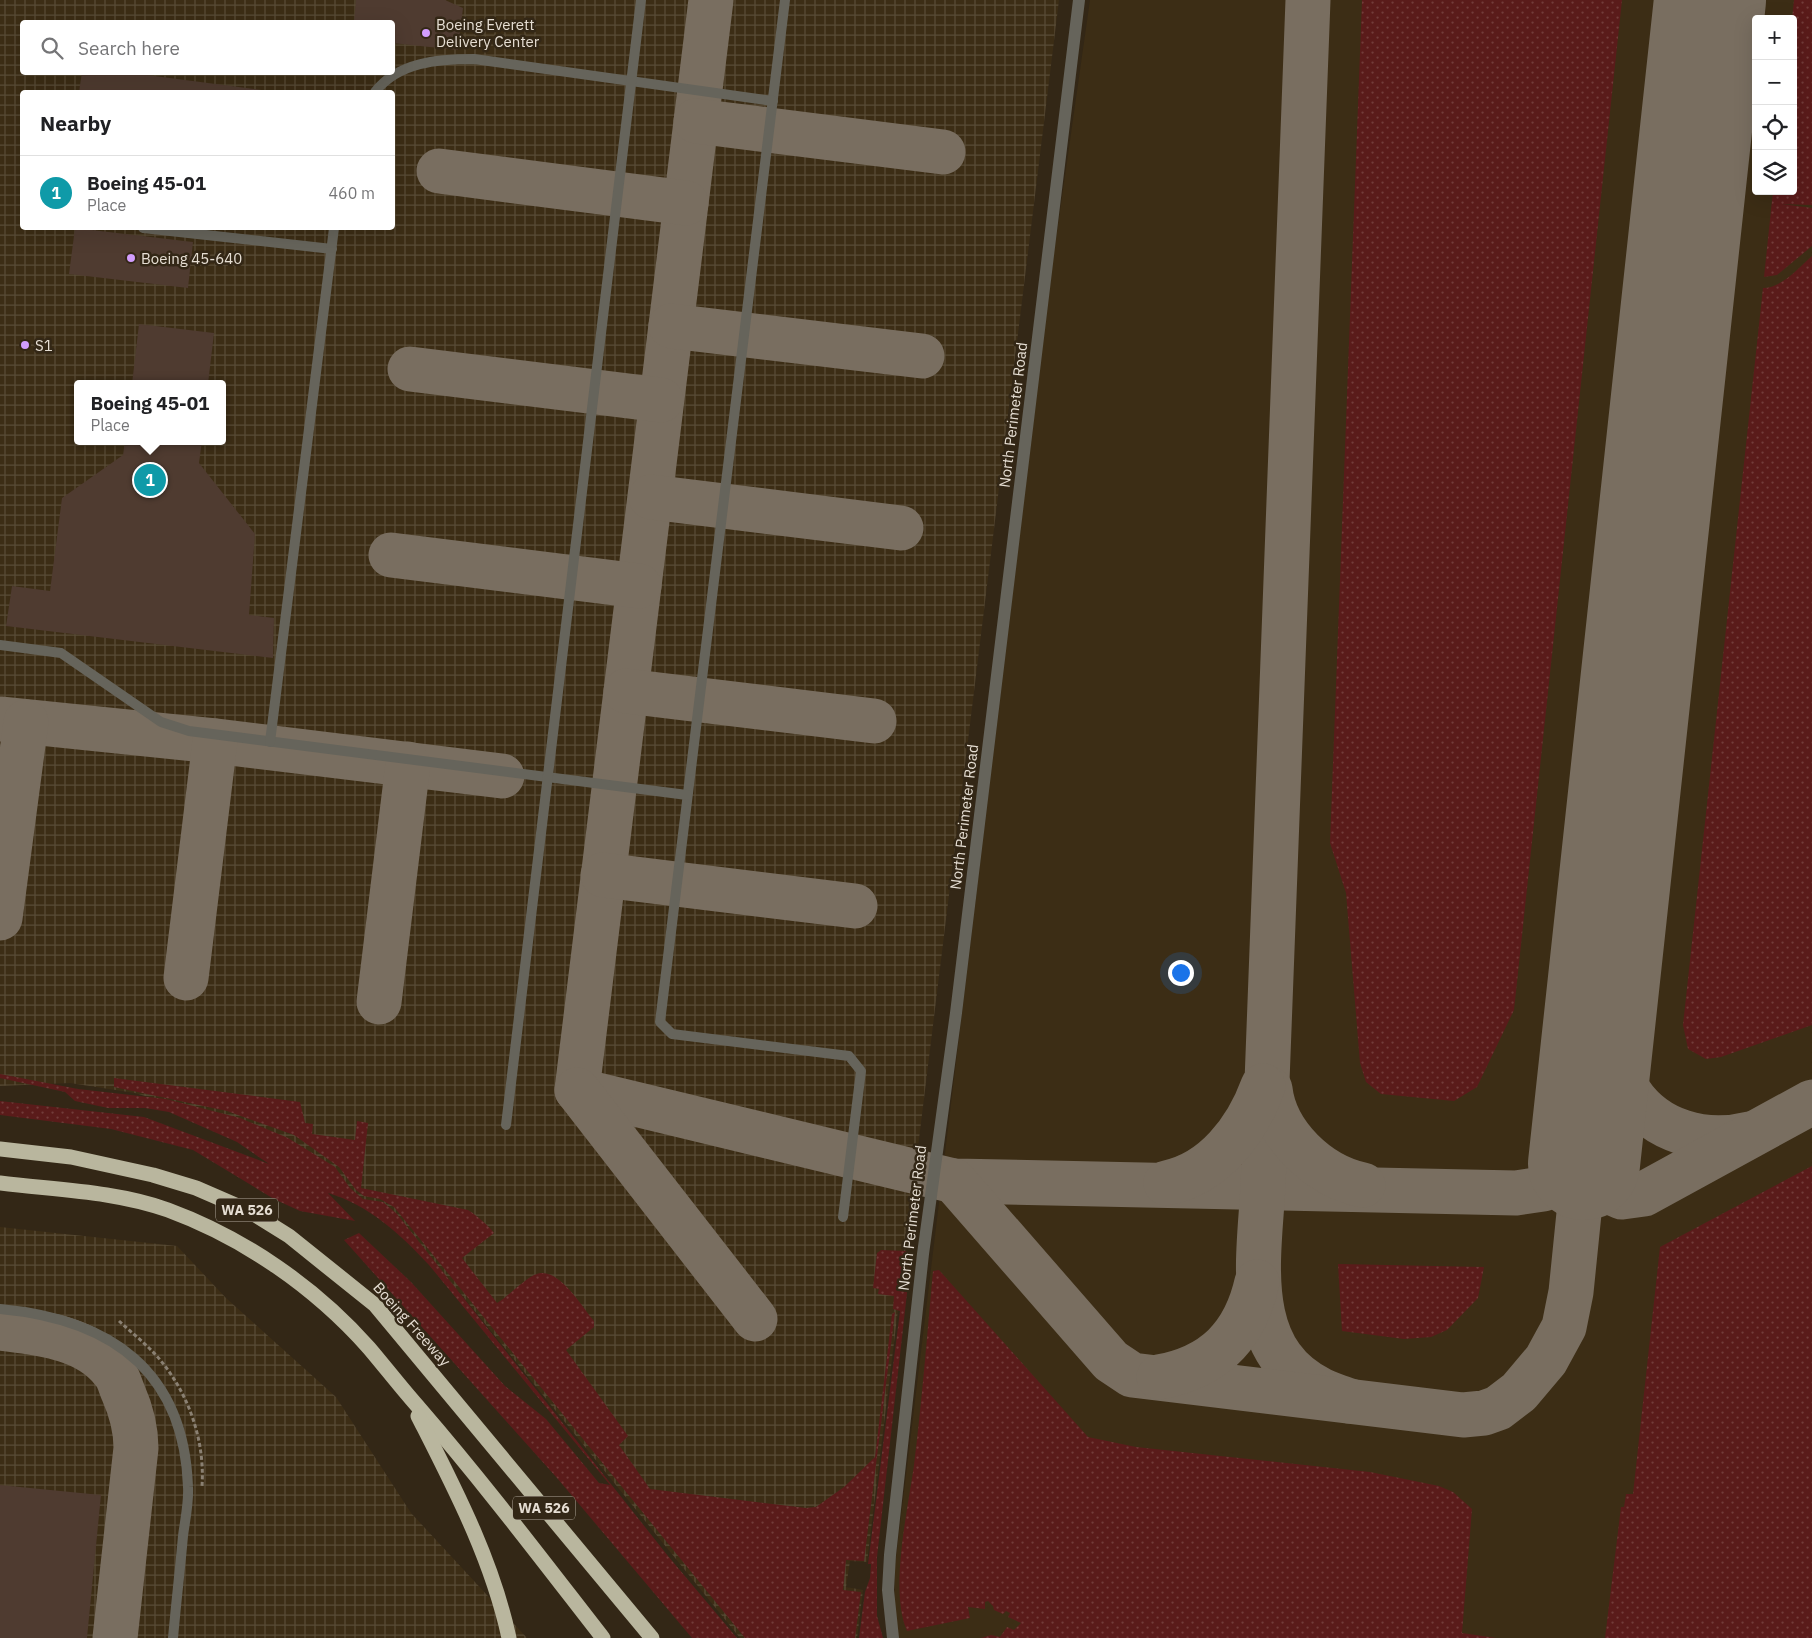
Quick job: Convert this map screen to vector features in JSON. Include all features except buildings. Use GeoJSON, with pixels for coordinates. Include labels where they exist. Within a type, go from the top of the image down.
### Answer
{"type":"FeatureCollection","features":[{"type":"Feature","properties":{"kind":"highway","name":"Boeing Freeway"},"geometry":{"type":"LineString","coordinates":[[0,1149],[71,1157],[153,1174],[196,1188],[249,1211],[289,1236],[375,1305],[652,1638]]}},
{"type":"Feature","properties":{"kind":"highway","name":"WA 526"},"geometry":{"type":"LineString","coordinates":[[0,1183],[117,1197],[167,1210],[217,1231],[269,1261],[320,1299],[368,1347],[470,1467],[603,1638]]}},
{"type":"Feature","properties":{"kind":"highway"},"geometry":{"type":"LineString","coordinates":[[407,1394],[468,1515],[504,1616],[509,1638]]}},
{"type":"Feature","properties":{"kind":"street","name":"North Perimeter Road"},"geometry":{"type":"LineString","coordinates":[[893,1638],[888,1590],[890,1554],[923,1254],[956,1013],[1079,0]]}},
{"type":"Feature","properties":{"kind":"lane"},"geometry":{"type":"LineString","coordinates":[[506,1124],[641,0]]}},
{"type":"Feature","properties":{"kind":"lane"},"geometry":{"type":"LineString","coordinates":[[785,0],[660,1022],[672,1034],[849,1056],[861,1071],[843,1217]]}},
{"type":"Feature","properties":{"kind":"lane"},"geometry":{"type":"LineString","coordinates":[[395,74],[402,69],[445,59],[474,59],[773,101]]}},
{"type":"Feature","properties":{"kind":"lane"},"geometry":{"type":"LineString","coordinates":[[377,90],[383,82],[393,75]]}},
{"type":"Feature","properties":{"kind":"lane"},"geometry":{"type":"LineString","coordinates":[[160,230],[332,249]]}},
{"type":"Feature","properties":{"kind":"lane"},"geometry":{"type":"LineString","coordinates":[[270,742],[334,230]]}},
{"type":"Feature","properties":{"kind":"lane"},"geometry":{"type":"LineString","coordinates":[[0,645],[61,653],[160,722],[189,731],[687,795]]}},
{"type":"Feature","properties":{"kind":"lane"},"geometry":{"type":"LineString","coordinates":[[0,1309],[72,1322],[98,1332],[121,1346],[139,1362],[154,1379],[167,1399],[179,1427],[186,1454],[188,1489],[173,1638]]}},
{"type":"Feature","properties":{"kind":"shaded area"},"geometry":{"type":"Polygon","coordinates":[[[0,0],[1059,0],[867,1562],[850,1561],[846,1587],[863,1590],[857,1638],[740,1638],[461,1294],[428,1258],[377,1210],[200,1112],[135,1093],[70,1083],[0,1086],[0,0]]]}},
{"type":"Feature","properties":{"kind":"shaded area"},"geometry":{"type":"Polygon","coordinates":[[[1090,0],[1812,0],[1812,1638],[894,1638],[895,1566],[1054,253],[1090,0]]]}},
{"type":"Feature","properties":{"kind":"shaded area"},"geometry":{"type":"Polygon","coordinates":[[[1362,0],[1622,0],[1514,1010],[1477,1087],[1454,1101],[1381,1094],[1366,1082],[1360,1063],[1346,893],[1330,843],[1362,0]]]}},
{"type":"Feature","properties":{"kind":"shaded area"},"geometry":{"type":"Polygon","coordinates":[[[1794,0],[1812,0],[1812,205],[1782,204],[1812,208],[1812,246],[1777,275],[1764,277],[1773,195],[1797,195],[1797,15],[1792,15],[1794,0]]]}},
{"type":"Feature","properties":{"kind":"shaded area"},"geometry":{"type":"Polygon","coordinates":[[[1812,256],[1812,1025],[1721,1057],[1706,1059],[1688,1049],[1683,1025],[1763,288],[1777,285],[1812,256]]]}},
{"type":"Feature","properties":{"kind":"shaded area"},"geometry":{"type":"Polygon","coordinates":[[[0,1074],[78,1089],[166,1099],[240,1118],[288,1138],[335,1167],[350,1188],[363,1199],[383,1202],[397,1214],[668,1556],[737,1638],[692,1638],[557,1478],[344,1240],[359,1233],[411,1282],[505,1386],[546,1419],[599,1483],[610,1485],[429,1265],[407,1242],[383,1222],[357,1205],[328,1193],[355,1221],[300,1211],[274,1199],[193,1150],[111,1129],[0,1115],[0,1101],[144,1117],[269,1164],[237,1142],[169,1112],[145,1108],[108,1108],[75,1101],[65,1092],[0,1078],[0,1074]]]}},
{"type":"Feature","properties":{"kind":"shaded area"},"geometry":{"type":"Polygon","coordinates":[[[114,1078],[300,1102],[305,1123],[313,1124],[312,1134],[355,1140],[357,1121],[368,1123],[361,1188],[468,1210],[494,1233],[462,1258],[497,1303],[529,1278],[543,1273],[560,1280],[594,1321],[594,1327],[566,1350],[628,1436],[619,1445],[650,1489],[806,1508],[816,1507],[844,1487],[875,1457],[892,1314],[895,1312],[864,1561],[846,1560],[843,1590],[861,1592],[855,1638],[745,1638],[394,1207],[380,1199],[364,1196],[356,1190],[339,1167],[294,1135],[227,1111],[114,1087],[114,1078]]]}},
{"type":"Feature","properties":{"kind":"shaded area"},"geometry":{"type":"Polygon","coordinates":[[[1812,1166],[1812,1638],[1605,1638],[1621,1507],[1624,1507],[1626,1494],[1633,1494],[1660,1247],[1812,1166]]]}},
{"type":"Feature","properties":{"kind":"shaded area"},"geometry":{"type":"Polygon","coordinates":[[[0,1227],[177,1246],[226,1298],[336,1397],[411,1513],[527,1638],[0,1638],[0,1227]]]}},
{"type":"Feature","properties":{"kind":"shaded area"},"geometry":{"type":"Polygon","coordinates":[[[881,1250],[906,1251],[911,1258],[877,1557],[877,1616],[883,1638],[859,1638],[865,1592],[870,1578],[871,1564],[868,1564],[900,1311],[893,1309],[894,1296],[878,1294],[879,1289],[873,1288],[877,1253],[881,1250]]]}},
{"type":"Feature","properties":{"kind":"shaded area"},"geometry":{"type":"Polygon","coordinates":[[[1338,1264],[1484,1267],[1478,1298],[1447,1330],[1431,1337],[1404,1339],[1342,1331],[1338,1264]]]}},
{"type":"Feature","properties":{"kind":"shaded area"},"geometry":{"type":"Polygon","coordinates":[[[939,1270],[1088,1437],[1136,1447],[1370,1472],[1439,1486],[1453,1492],[1472,1509],[1462,1633],[1496,1638],[981,1638],[991,1635],[1000,1637],[1007,1627],[1014,1630],[1021,1623],[1008,1617],[1010,1613],[1006,1611],[1003,1614],[994,1610],[988,1601],[985,1602],[985,1609],[968,1607],[970,1618],[907,1631],[902,1614],[900,1594],[901,1550],[917,1441],[933,1271],[939,1270]]]}},
{"type":"Feature","properties":{"kind":"taxiway"},"geometry":{"type":"LineString","coordinates":[[711,0],[577,1090],[954,1181],[1516,1193],[1543,1189],[1566,1180],[1584,1164]]}},
{"type":"Feature","properties":{"kind":"taxiway"},"geometry":{"type":"LineString","coordinates":[[1308,0],[1263,1187],[1258,1273],[1260,1301],[1266,1328],[1278,1352],[1295,1373],[1321,1390],[1350,1401]]}},
{"type":"Feature","properties":{"kind":"taxiway"},"geometry":{"type":"LineString","coordinates":[[696,121],[943,152]]}},
{"type":"Feature","properties":{"kind":"taxiway"},"geometry":{"type":"LineString","coordinates":[[439,171],[686,203]]}},
{"type":"Feature","properties":{"kind":"taxiway"},"geometry":{"type":"LineString","coordinates":[[671,326],[922,356]]}},
{"type":"Feature","properties":{"kind":"taxiway"},"geometry":{"type":"LineString","coordinates":[[410,369],[661,400]]}},
{"type":"Feature","properties":{"kind":"taxiway"},"geometry":{"type":"LineString","coordinates":[[651,497],[901,528]]}},
{"type":"Feature","properties":{"kind":"taxiway"},"geometry":{"type":"LineString","coordinates":[[391,555],[639,586]]}},
{"type":"Feature","properties":{"kind":"taxiway"},"geometry":{"type":"LineString","coordinates":[[626,691],[874,721]]}},
{"type":"Feature","properties":{"kind":"taxiway"},"geometry":{"type":"LineString","coordinates":[[0,719],[215,741],[502,776]]}},
{"type":"Feature","properties":{"kind":"taxiway"},"geometry":{"type":"LineString","coordinates":[[0,918],[26,722]]}},
{"type":"Feature","properties":{"kind":"taxiway"},"geometry":{"type":"LineString","coordinates":[[186,978],[215,741]]}},
{"type":"Feature","properties":{"kind":"taxiway"},"geometry":{"type":"LineString","coordinates":[[379,1002],[408,764]]}},
{"type":"Feature","properties":{"kind":"taxiway"},"geometry":{"type":"LineString","coordinates":[[603,875],[855,906]]}},
{"type":"Feature","properties":{"kind":"taxiway"},"geometry":{"type":"LineString","coordinates":[[1601,1009],[1612,1052],[1620,1073],[1630,1093],[1653,1117],[1667,1126],[1699,1136],[1716,1138],[1749,1134]]}},
{"type":"Feature","properties":{"kind":"taxiway"},"geometry":{"type":"LineString","coordinates":[[1166,1183],[1183,1178],[1214,1160],[1238,1134],[1263,1086]]}},
{"type":"Feature","properties":{"kind":"taxiway"},"geometry":{"type":"LineString","coordinates":[[1270,1089],[1280,1122],[1302,1151],[1331,1173],[1363,1185]]}},
{"type":"Feature","properties":{"kind":"taxiway"},"geometry":{"type":"LineString","coordinates":[[577,1090],[755,1319]]}},
{"type":"Feature","properties":{"kind":"taxiway"},"geometry":{"type":"LineString","coordinates":[[1584,1164],[1594,1174],[1599,1187],[1622,1197],[1644,1194],[1812,1102]]}},
{"type":"Feature","properties":{"kind":"taxiway"},"geometry":{"type":"LineString","coordinates":[[954,1181],[1111,1361],[1132,1375],[1463,1415],[1484,1413],[1498,1408],[1519,1392],[1546,1360],[1564,1327],[1571,1292],[1584,1164]]}},
{"type":"Feature","properties":{"kind":"taxiway"},"geometry":{"type":"LineString","coordinates":[[1159,1377],[1196,1366],[1224,1346],[1244,1318],[1252,1301],[1257,1282]]}},
{"type":"Feature","properties":{"kind":"taxiway"},"geometry":{"type":"LineString","coordinates":[[0,1328],[46,1335],[76,1344],[90,1351],[115,1373],[128,1405],[134,1426],[136,1448],[115,1638]]}},
{"type":"Feature","properties":{"kind":"runway"},"geometry":{"type":"LineString","coordinates":[[1584,1164],[1710,0]]}},
{"type":"Feature","properties":{"kind":"place","name":"Boeing Everett Delivery Center"},"geometry":{"type":"Point","coordinates":[426,33]}},
{"type":"Feature","properties":{"kind":"place","name":"Boeing 45-640"},"geometry":{"type":"Point","coordinates":[131,258]}},
{"type":"Feature","properties":{"kind":"place","name":"S1"},"geometry":{"type":"Point","coordinates":[25,345]}},
{"type":"Feature","properties":{"kind":"place","name":"Boeing 45-01"},"geometry":{"type":"Point","coordinates":[150,480]}}]}
